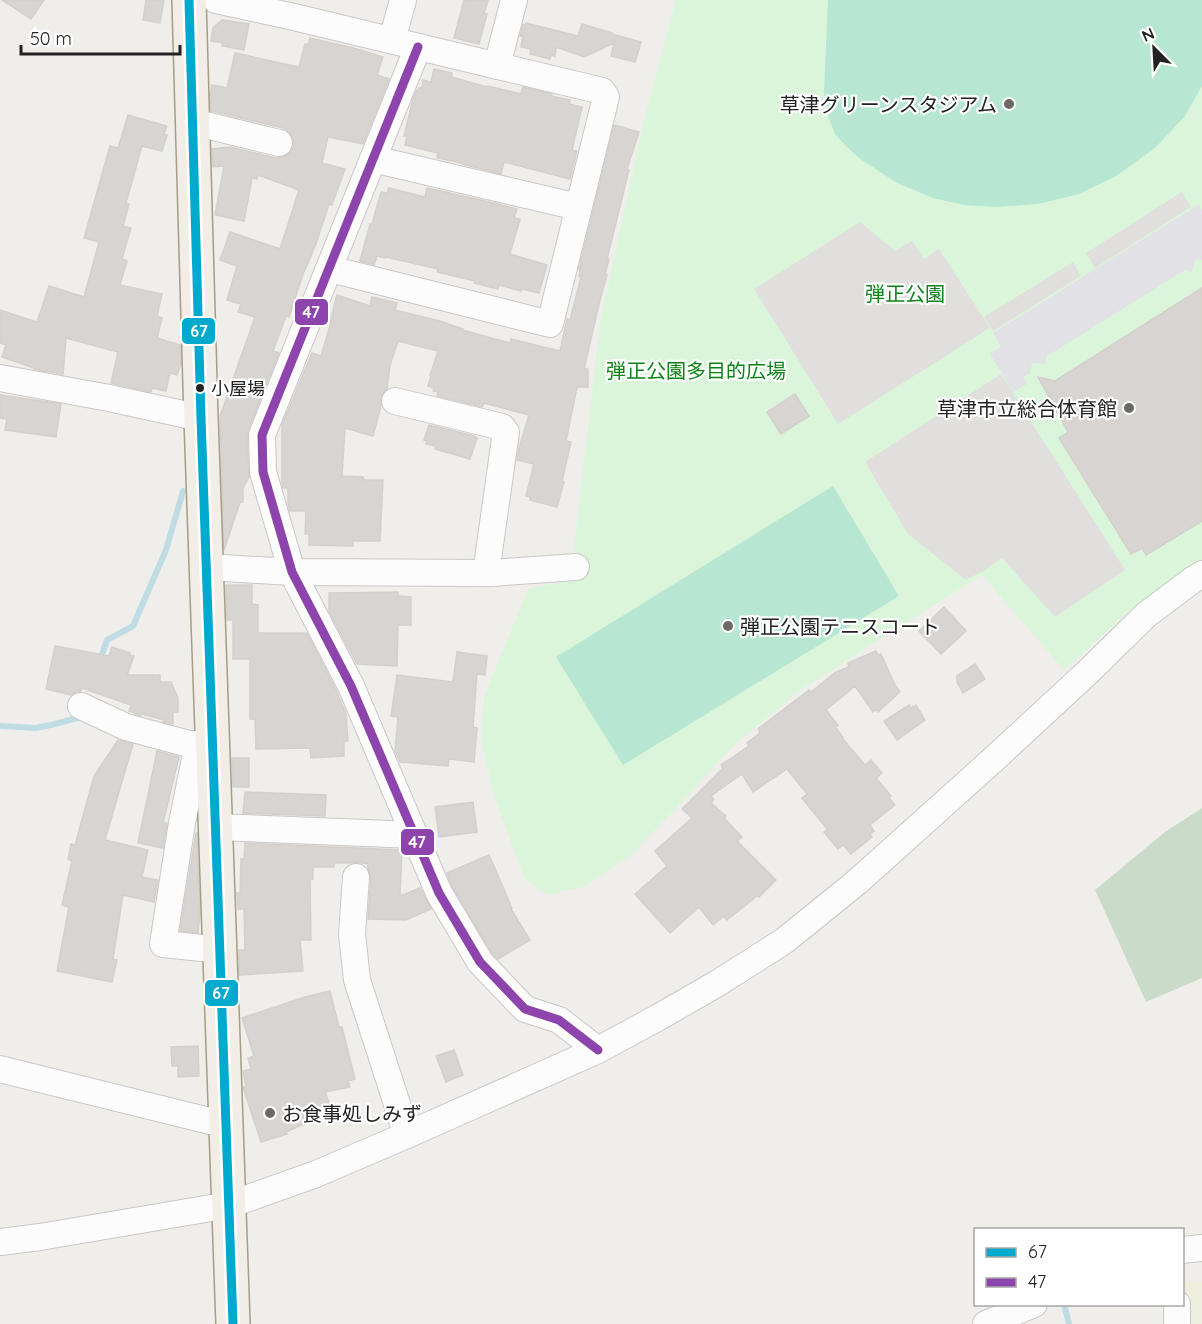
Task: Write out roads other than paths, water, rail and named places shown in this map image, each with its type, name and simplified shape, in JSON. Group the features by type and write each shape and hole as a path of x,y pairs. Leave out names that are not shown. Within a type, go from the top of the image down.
{"main road":[{"path":"189,0 207,567 206,744 216,827 233,1324"}],"street":[{"path":"216,0 295,8 392,40 602,92 606,97 550,324 330,269"},
{"path":"392,40 403,0"},
{"path":"497,66 514,0"},
{"path":"418,47 262,435 263,472 292,572 351,686 439,892 480,962 525,1009 559,1020 598,1050"},
{"path":"193,122 279,143"},
{"path":"373,159 578,207"},
{"path":"0,378 201,418"},
{"path":"395,401 502,427 506,432 486,573"},
{"path":"207,567 292,572 486,573 576,567"},
{"path":"0,1242 40,1238 229,1205 316,1174 407,1135 598,1050 659,1017 784,941 857,882 988,765 1146,615 1202,574"},
{"path":"81,706 126,727 189,744 206,744 182,823 163,944 220,950"},
{"path":"216,827 415,835"},
{"path":"356,877 352,934 357,980 407,1135"},
{"path":"0,1069 226,1125"},
{"path":"1184,1250 1202,1248"},
{"path":"986,1324 1031,1306"},
{"path":"1177,1306 1177,1324"}],"waterway":[{"path":"100,660 107,640 133,626 166,550 183,491"},
{"path":"0,726 36,728 81,717 81,715"},
{"path":"1064,1306 1069,1324"}],"place":[{"name":"草津グリーンスタジアム","path":"1009,104"},
{"name":"小屋場","path":"200,388"},
{"name":"草津市立総合体育館","path":"1129,408"},
{"name":"弾正公園テニスコート","path":"728,626"},
{"name":"お食事処しみず","path":"270,1113"}],"park label":[{"name":"弾正公園","path":"905,293"},
{"name":"弾正公園多目的広場","path":"696,370"}]}
